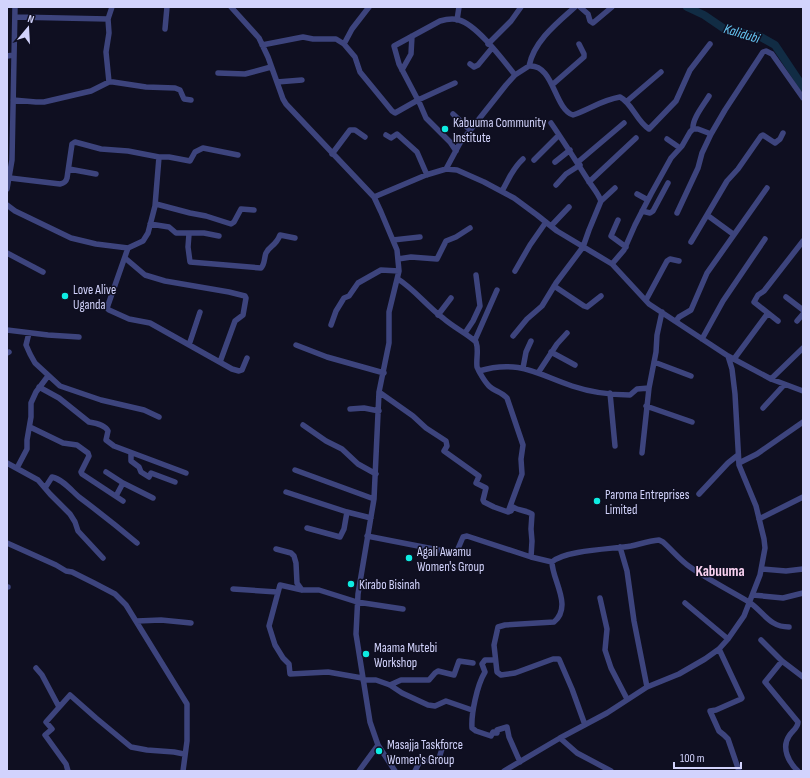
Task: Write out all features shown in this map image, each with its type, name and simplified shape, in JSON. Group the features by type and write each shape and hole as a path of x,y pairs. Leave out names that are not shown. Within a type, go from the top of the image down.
{"street":[{"path":"7,189 12,160 10,119 13,100 15,7"},
{"path":"109,82 106,52 108,19 112,7"},
{"path":"165,29 167,7"},
{"path":"231,7 250,27 262,45 286,104 374,197 393,240 398,259 398,278 389,312 389,344 384,374 379,392 374,499 357,602 356,634 370,722 378,745 395,771"},
{"path":"344,44 352,29 370,7"},
{"path":"457,20 459,7"},
{"path":"470,64 474,67 478,65 490,46 522,7"},
{"path":"529,66 533,53 549,31 575,7"},
{"path":"580,7 588,14 590,21 593,23 612,7"},
{"path":"15,18 108,19"},
{"path":"456,151 450,142 428,122 402,70 394,46 440,21 447,19 457,20 471,27 490,46 514,76"},
{"path":"7,32 15,31"},
{"path":"402,70 411,54 412,36"},
{"path":"262,45 303,37 313,39 334,39 344,44 355,57 360,72 394,113 397,113 418,100 455,83"},
{"path":"552,85 584,57 580,44"},
{"path":"446,169 470,130 514,76 529,66 540,68 543,71 568,113 573,115 604,100 620,98 626,102 637,118 648,129 651,128 676,101 690,70 710,44"},
{"path":"677,213 698,168 702,153 711,134 763,52 766,50 772,54 803,98"},
{"path":"7,56 14,55"},
{"path":"218,73 245,74 272,67"},
{"path":"626,102 661,72"},
{"path":"277,82 302,80"},
{"path":"13,100 44,102 91,91 109,82 146,87 176,88 180,90 184,99 191,100"},
{"path":"612,264 626,247 632,230 648,200 672,158 693,129 694,118 709,96"},
{"path":"453,114 470,130"},
{"path":"551,123 570,150 589,182 597,191 601,201"},
{"path":"556,185 566,174 624,123"},
{"path":"693,129 698,129 711,134"},
{"path":"332,154 350,130 354,130 365,137"},
{"path":"691,242 727,181 738,169 761,136 763,135 775,143 783,133"},
{"path":"386,135 391,138 397,134 415,149 427,175"},
{"path":"534,160 559,135"},
{"path":"589,182 636,138"},
{"path":"667,139 680,148"},
{"path":"10,178 60,184 66,181 72,144 75,142 101,149 128,151 190,161 195,152 203,148 238,155"},
{"path":"555,162 570,150"},
{"path":"7,205 15,211 71,238 96,244 128,248 145,238 150,224 156,204 159,157"},
{"path":"502,191 510,174 523,159"},
{"path":"69,169 96,174"},
{"path":"374,197 427,175 446,169 457,170 490,184 583,247 612,264 646,300 702,339 728,356 770,379 803,391"},
{"path":"642,211 650,213 653,211 668,183"},
{"path":"513,336 527,319 542,306 554,286 583,247 601,201 615,188"},
{"path":"676,321 691,310 707,273 767,188"},
{"path":"637,194 648,200"},
{"path":"156,204 190,213 202,214 231,224 234,222 241,209 254,210"},
{"path":"515,271 530,245 549,224 569,206"},
{"path":"707,215 734,234"},
{"path":"618,220 611,236 626,247"},
{"path":"150,224 169,227 176,234 204,233 219,236"},
{"path":"398,259 411,256 437,259 446,241 456,237 470,228"},
{"path":"189,234 189,259 192,262 262,268 264,266 266,252 277,243 280,235 295,238"},
{"path":"393,240 420,237"},
{"path":"702,339 723,301 765,239"},
{"path":"778,321 754,302 803,241"},
{"path":"128,248 107,308 108,310 129,319 150,323 216,361 239,371 243,368 247,358"},
{"path":"7,253 43,272"},
{"path":"125,258 145,275 165,281 245,296 246,298 243,315 235,321 220,362"},
{"path":"646,300 667,261 670,259 679,262"},
{"path":"331,325 336,311 344,298 349,296 358,283 381,270 399,271"},
{"path":"465,333 480,306 476,275"},
{"path":"398,278 411,288 438,314 475,340 478,346 477,365 479,372 488,385 507,398 523,444 521,459 522,474 508,512"},
{"path":"554,286 587,308 601,296"},
{"path":"475,340 498,290"},
{"path":"786,297 803,310"},
{"path":"438,314 451,298"},
{"path":"189,345 200,312"},
{"path":"642,453 646,406 662,312"},
{"path":"734,359 768,313"},
{"path":"797,321 803,314"},
{"path":"7,330 59,337 79,337"},
{"path":"29,333 27,348 35,363 60,386 130,408 144,410 159,417"},
{"path":"538,373 550,352 567,333"},
{"path":"523,368 526,352 531,341"},
{"path":"296,346 384,374"},
{"path":"770,379 803,348"},
{"path":"550,352 575,365"},
{"path":"504,771 560,738 607,713 646,687 689,669 719,649 736,629 750,603 762,569 765,548 756,506 743,478 739,463 735,394 732,369 728,356"},
{"path":"654,362 690,376"},
{"path":"479,372 493,367 502,366 523,368 573,386 610,394 630,395 637,389 649,388"},
{"path":"17,468 27,449 31,403 39,387 48,376"},
{"path":"763,408 784,385"},
{"path":"39,387 59,398 89,422 106,428 108,431 106,439 114,446 186,473"},
{"path":"379,392 413,416 426,428 446,441 447,446 444,451 479,476 476,483 486,488 483,500 484,502 508,512"},
{"path":"610,394 615,446"},
{"path":"646,406 692,422"},
{"path":"350,408 364,408 379,411"},
{"path":"739,463 757,454 803,422"},
{"path":"303,425 326,441 342,449 358,464 376,474"},
{"path":"30,427 63,443 77,445 88,453 89,456 81,472 82,474 123,501"},
{"path":"130,453 131,461 139,467 141,472 149,477 151,473 175,482"},
{"path":"699,494 728,463 738,455"},
{"path":"7,464 38,480 70,514 78,531 103,558"},
{"path":"295,470 317,477 354,493 374,499"},
{"path":"106,472 123,483 153,498"},
{"path":"44,488 52,477 59,479 74,493 108,518 137,543"},
{"path":"116,496 123,483"},
{"path":"286,492 347,512 371,518"},
{"path":"759,519 803,497"},
{"path":"508,512 511,511 513,507 517,510 527,511 532,514 530,526 532,541 531,557"},
{"path":"307,528 340,536 345,526 347,512"},
{"path":"367,536 454,553 457,551 463,537 467,536 531,557 552,562 560,557 576,553 656,540 661,541 688,566 750,603 772,623 783,627 789,627"},
{"path":"7,543 64,570 83,577 115,594 126,605 187,704 187,742 184,754 183,771"},
{"path":"620,547 627,571 646,687"},
{"path":"276,549 294,556 296,563 297,583 302,590"},
{"path":"552,562 562,605 558,618 554,622 505,625 498,627 494,645 497,672 501,675 515,673 554,659 558,659 572,689 585,725"},
{"path":"762,569 786,571 803,570"},
{"path":"403,609 357,602 319,590 302,590 281,585 277,592 270,622 270,630 275,645 283,658 289,664 290,674 328,672 362,679 376,680 390,684 402,694 428,705 435,706 446,701 472,710"},
{"path":"233,589 277,592"},
{"path":"753,594 783,598 803,593"},
{"path":"600,598 606,629 606,650 611,668 627,699"},
{"path":"685,603 728,639"},
{"path":"137,621 161,620 191,623"},
{"path":"761,640 782,661 803,677"},
{"path":"719,649 742,698 724,707 710,711 719,731 728,740 739,771"},
{"path":"495,660 485,660 482,664 485,672 480,681 472,710 472,727 474,730 491,736 493,732 497,733 496,730 499,728 507,727 509,737 520,762"},
{"path":"390,684 401,680 429,680 438,671 454,676 459,661 473,663"},
{"path":"782,661 765,682 798,722 798,726 788,738 786,749 787,756 798,771"},
{"path":"36,668 59,707"},
{"path":"68,771 66,764 45,735 52,729 46,722 68,696 71,695 131,747 184,754"},
{"path":"560,738 577,753 611,771"},
{"path":"415,771 420,761 435,760 440,758 444,743 458,746"},
{"path":"359,771 378,745"}],"waterway":[{"name":"Kalidubi","path":"687,7 704,15 726,30 759,36 775,45 803,87"}],"place":[{"name":"Kabuuma Community Institute","path":"445,129"},
{"name":"Love Alive Uganda","path":"65,296"},
{"name":"Paroma Entreprises Limited","path":"597,501"},
{"name":"Agali Awamu Women's Group","path":"409,558"},
{"name":"Kirabo Bisinah","path":"351,584"},
{"name":"Maama Mutebi Workshop","path":"366,654"},
{"name":"Masajja Taskforce Women's Group","path":"379,751"}],"district":[{"name":"Kabuuma","path":"720,571"}]}
